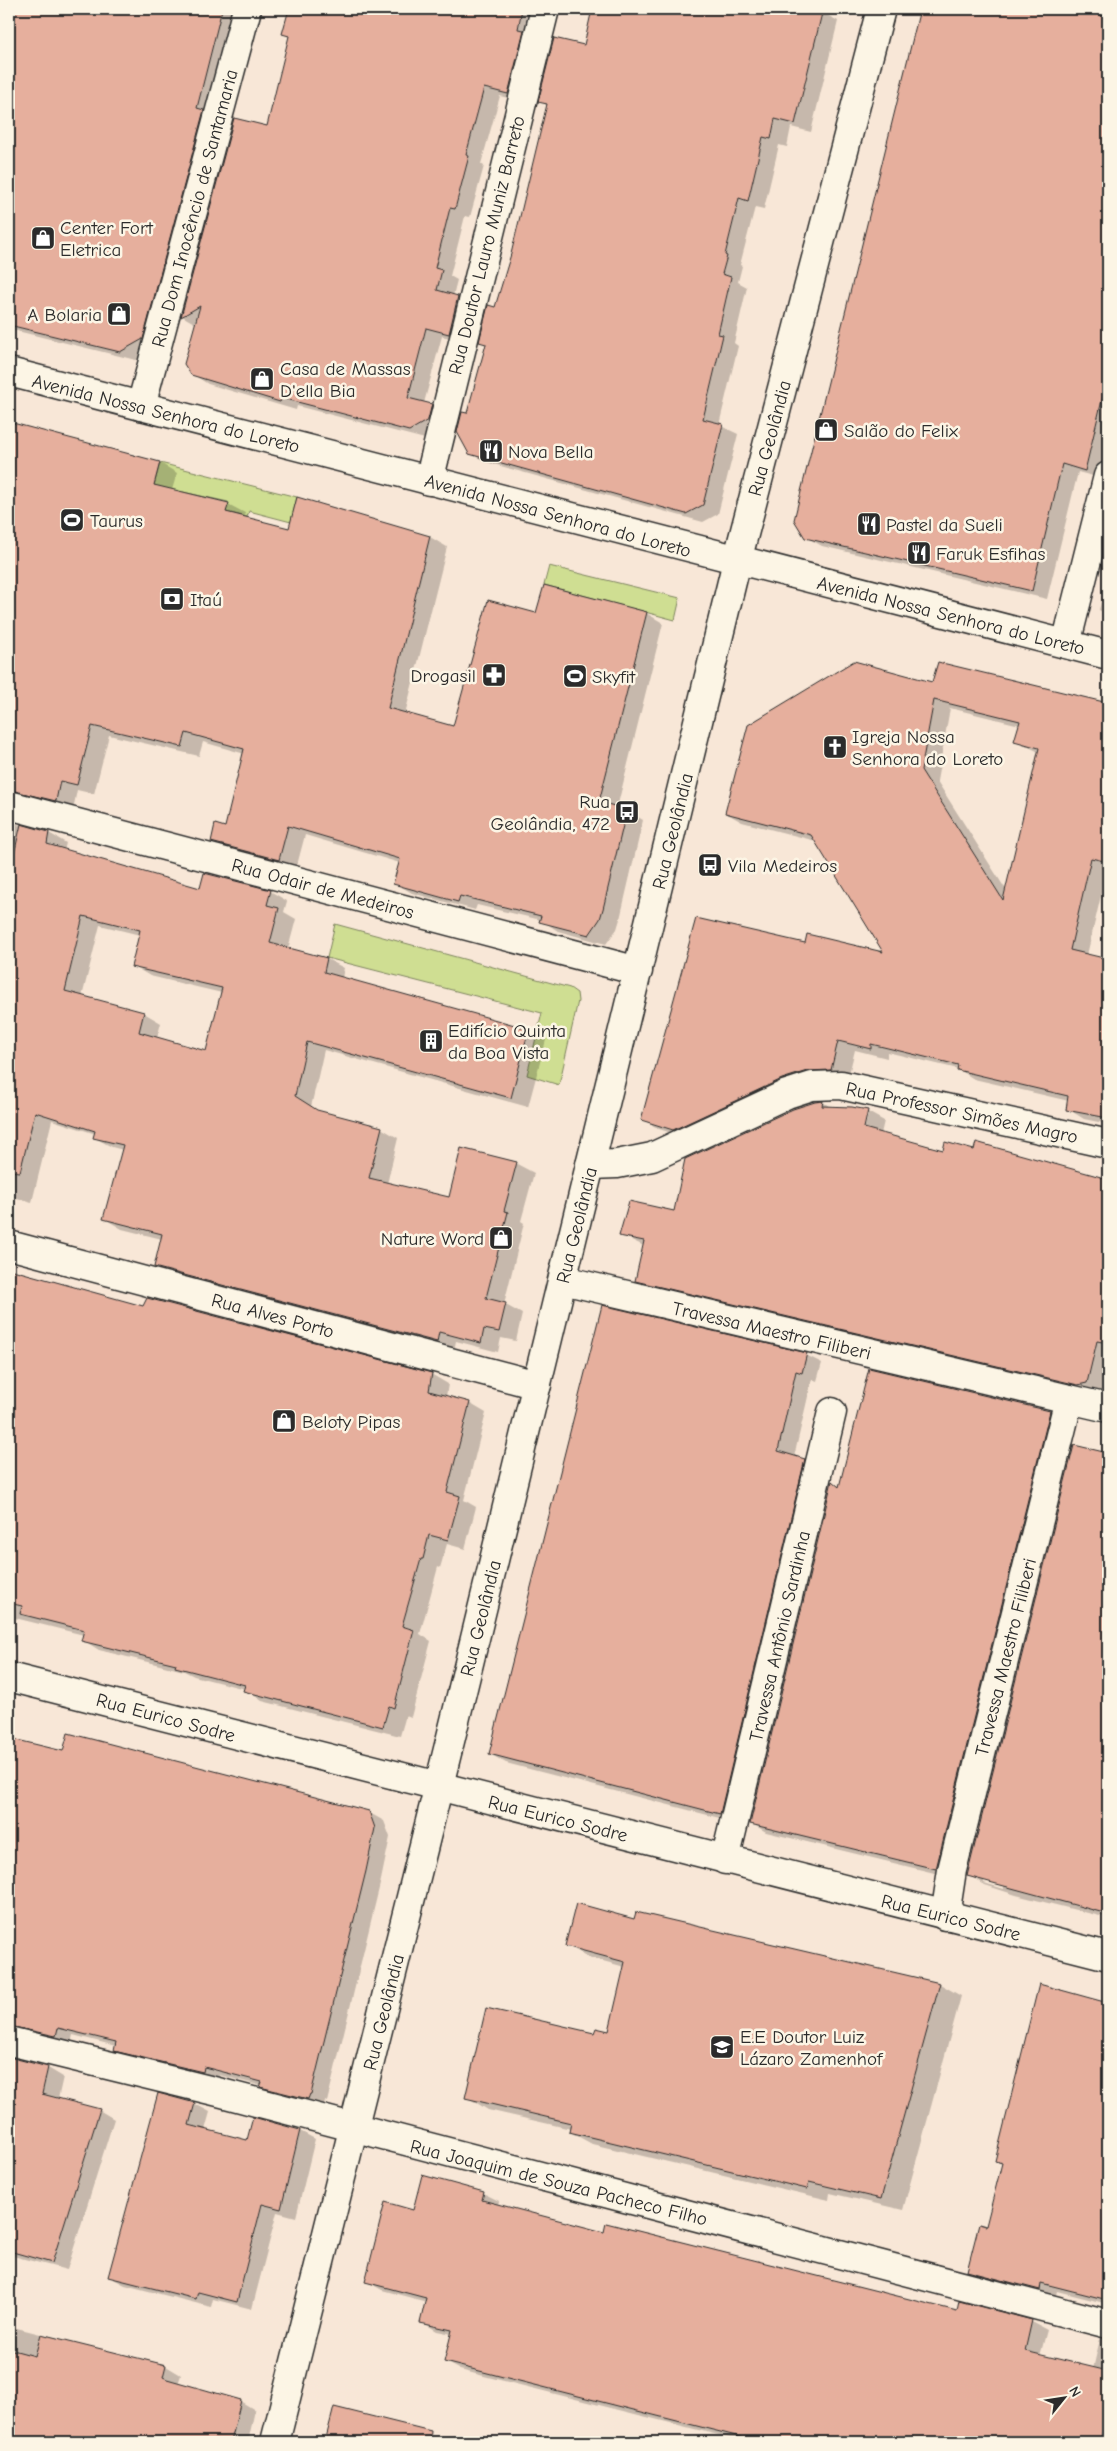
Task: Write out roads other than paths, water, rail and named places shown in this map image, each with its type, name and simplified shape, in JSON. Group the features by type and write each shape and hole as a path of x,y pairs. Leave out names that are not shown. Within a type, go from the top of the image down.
{"street":[{"name":"Rua Dom Inocêncio de Santamaria","path":"141,406 247,9"},
{"name":"Rua Doutor Lauro Muniz Barreto","path":"429,481 545,9"},
{"name":"Rua Geolândia","path":"275,2442 439,1787 737,561 881,9"},
{"name":"Avenida Nossa Senhora do Loreto","path":"9,372 1108,655"},
{"path":"1066,644 1108,476"},
{"name":"Rua Odair de Medeiros","path":"9,805 638,970"},
{"name":"Rua Professor Simões Magro","path":"590,1165 617,1164 652,1157 787,1094 812,1086 841,1085 1108,1144"},
{"name":"Rua Alves Porto","path":"9,1245 536,1385"},
{"name":"Travessa Maestro Filiberi","path":"563,1280 1108,1408"},
{"name":"Travessa Maestro Filiberi","path":"945,1916 952,1870 1069,1399"},
{"name":"Travessa Antônio Sardinha","path":"725,1860 832,1412"},
{"name":"Rua Eurico Sodre","path":"9,1677 1108,1956"},
{"name":"Rua Joaquim de Souza Pacheco Filho","path":"9,2041 1108,2324"}],"place":[{"name":"Center Fort Eletrica","path":"43,238"},
{"name":"A Bolaria","path":"119,314"},
{"name":"Casa de Massas D'ella Bia","path":"262,379"},
{"name":"Salão do Felix","path":"826,430"},
{"name":"Nova Bella","path":"491,451"},
{"name":"Taurus","path":"72,520"},
{"name":"Pastel da Sueli","path":"869,524"},
{"name":"Faruk Esfihas","path":"919,553"},
{"name":"Itaú","path":"172,599"},
{"name":"Drogasil","path":"494,675"},
{"name":"Skyfit","path":"575,676"},
{"name":"Igreja Nossa Senhora do Loreto","path":"835,747"},
{"name":"Rua Geolândia, 472","path":"627,812"},
{"name":"Vila Medeiros","path":"710,865"},
{"name":"Edifício Quinta da Boa Vista","path":"431,1041"},
{"name":"Nature Word","path":"501,1238"},
{"name":"Beloty Pipas","path":"284,1421"},
{"name":"E.E Doutor Luiz Lázaro Zamenhof","path":"722,2047"}]}
